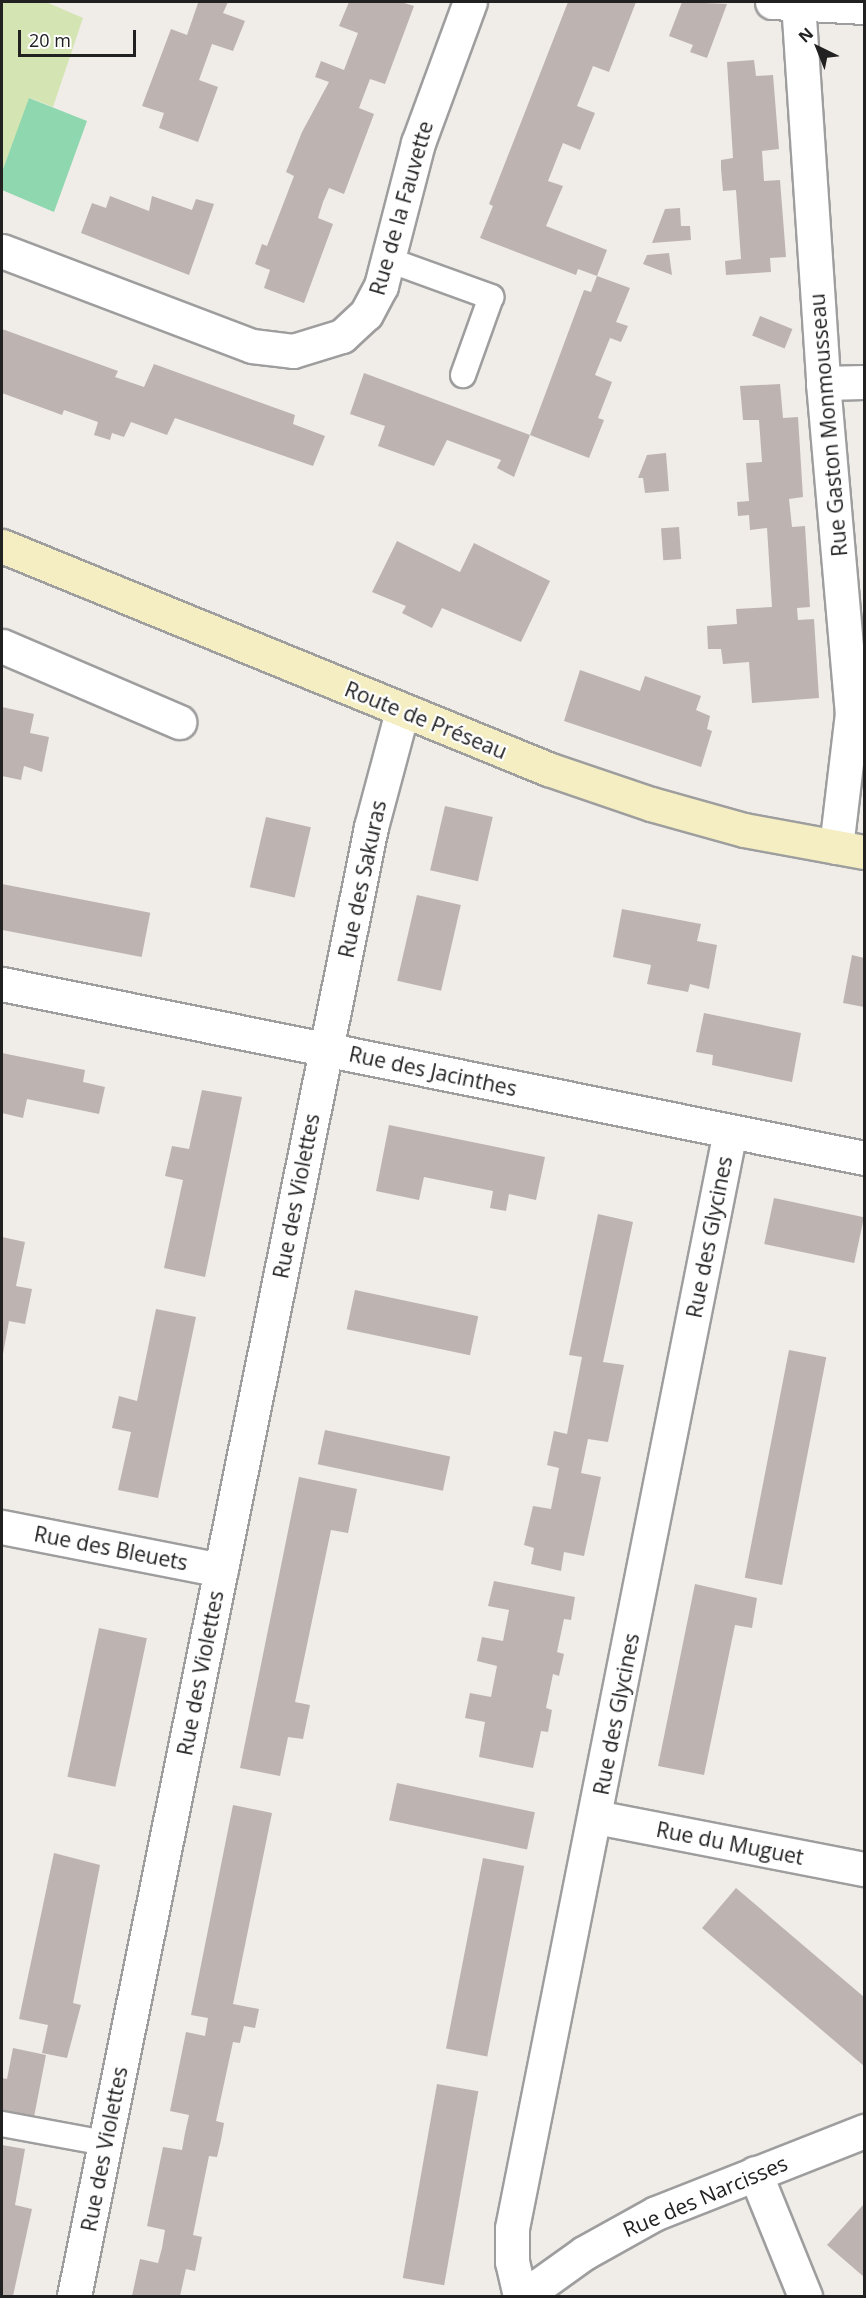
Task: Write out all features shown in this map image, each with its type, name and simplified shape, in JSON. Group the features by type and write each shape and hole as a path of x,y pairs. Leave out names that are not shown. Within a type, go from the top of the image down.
{"main road":[{"name":"Route de Préseau","path":"2,546 519,758 651,804 744,830 850,849"}],"street":[{"name":"Rue de la Fauvette","path":"2,251 228,339 273,350 293,351 325,344 356,325 375,300 389,260 418,143 470,2"},
{"path":"789,3 864,7"},
{"name":"Rue Gaston Monmousseau","path":"789,3 852,713 850,849"},
{"path":"823,383 864,382"},
{"path":"2,646 179,722"},
{"name":"Rue des Sakuras","path":"326,1049 372,827 402,711"},
{"name":"Rue des Jacinthes","path":"2,984 864,1158"},
{"name":"Rue des Violettes","path":"74,2296 326,1049"},
{"name":"Rue des Glycines","path":"520,2296 512,2262 512,2228 596,1817 730,1131"},
{"name":"Rue des Bleuets","path":"2,1527 221,1570"},
{"name":"Rue du Muguet","path":"596,1817 864,1869"},
{"name":"Rue des Narcisses","path":"524,2296 632,2225 864,2131"},
{"path":"755,2174 804,2296"}],"lane":[{"path":"389,260 492,297 463,375"},
{"path":"2,2124 105,2143"}],"green space":[{"path":"2,2 46,2 83,18 53,107 30,98 2,172"},
{"path":"29,98 87,121 54,212 2,190 2,172"}],"building":[{"path":"194,2 228,2 223,13 245,21 233,51 212,44 199,80 218,87 198,142 159,128 164,113 142,106 171,29 187,35 198,3"},
{"path":"349,2 401,2 414,6 385,84 370,79 359,108 374,114 344,194 329,188 323,202 318,218 333,224 304,303 264,288 270,270 255,264 262,244 267,246 294,176 286,172 302,132 329,82 315,77 321,61 344,70 358,33 339,26"},
{"path":"568,2 636,2 609,72 593,66 577,106 595,113 580,150 563,143 548,181 563,186 546,226 607,250 597,276 578,269 576,275 480,238 493,206 489,204"},
{"path":"682,2 727,4 707,58 690,52 693,45 669,36"},
{"path":"754,60 756,76 773,75 779,149 762,151 764,181 780,180 786,257 770,258 771,272 726,275 725,261 741,259 736,190 723,191 721,169 721,160 733,158 727,62"},
{"path":"110,196 149,211 152,196 192,210 196,199 214,204 189,275 81,233 92,203 106,208"},
{"path":"680,208 681,226 690,226 691,240 652,243 665,209"},
{"path":"669,253 672,275 643,264 647,255"},
{"path":"597,276 630,288 616,322 628,326 621,342 610,338 595,375 612,382 598,418 604,420 589,458 530,435 584,290 591,292"},
{"path":"760,316 792,329 785,349 752,335"},
{"path":"2,329 118,371 115,377 144,387 154,364 295,415 293,424 325,436 313,466 175,418 167,435 131,422 124,437 112,433 110,440 94,435 98,422 64,410 62,415 2,393"},
{"path":"364,373 530,435 514,477 497,468 501,460 447,440 434,466 378,446 385,426 350,414"},
{"path":"780,384 783,418 798,417 803,497 789,499 792,527 805,526 810,607 797,608 798,620 814,619 819,698 752,703 749,662 723,664 721,649 708,649 707,626 737,624 736,609 772,607 767,528 750,530 749,515 738,516 737,502 749,501 746,463 762,462 759,420 743,420 740,386"},
{"path":"666,453 669,491 645,493 643,478 638,478 647,455"},
{"path":"679,527 681,559 663,560 661,528"},
{"path":"397,541 460,572 474,543 550,581 521,642 442,608 432,628 402,613 406,606 372,592"},
{"path":"580,670 640,691 645,676 701,696 696,710 710,716 707,729 712,731 701,767 564,721"},
{"path":"2,707 34,714 30,733 49,737 42,772 24,766 21,780 2,776"},
{"path":"445,806 493,817 478,881 430,870"},
{"path":"266,817 311,827 295,898 250,887"},
{"path":"2,884 150,913 142,957 2,930"},
{"path":"417,895 461,905 441,991 397,981"},
{"path":"622,909 701,924 697,941 717,945 709,989 690,984 688,992 647,984 651,965 613,957"},
{"path":"852,955 864,958 864,1007 843,1003"},
{"path":"704,1013 801,1033 792,1082 712,1065 713,1055 696,1052"},
{"path":"2,1053 85,1070 83,1082 105,1087 99,1114 27,1099 23,1118 2,1113"},
{"path":"202,1090 242,1097 205,1277 164,1268 183,1180 165,1176 172,1146 189,1149"},
{"path":"389,1125 545,1157 536,1200 509,1194 506,1211 490,1208 493,1191 424,1177 419,1200 376,1191"},
{"path":"774,1198 864,1217 854,1263 764,1244"},
{"path":"598,1214 633,1222 603,1362 624,1365 608,1442 588,1439 581,1473 601,1477 584,1556 564,1552 561,1571 531,1564 534,1548 524,1545 533,1506 551,1509 559,1468 547,1465 554,1431 567,1434 582,1357 569,1355"},
{"path":"2,1237 25,1242 16,1286 32,1289 25,1324 9,1321 3,1354"},
{"path":"355,1290 478,1316 470,1355 347,1329"},
{"path":"156,1309 196,1317 158,1498 118,1490 131,1432 112,1428 119,1396 137,1401"},
{"path":"789,1350 826,1357 782,1585 745,1578"},
{"path":"325,1430 450,1457 443,1491 318,1464"},
{"path":"299,1477 357,1489 348,1533 331,1530 295,1702 310,1705 303,1739 288,1737 280,1776 240,1768"},
{"path":"494,1581 575,1597 571,1620 564,1619 557,1652 564,1654 559,1676 553,1674 546,1708 552,1710 548,1732 541,1731 533,1768 479,1757 485,1722 465,1718 470,1693 491,1697 497,1666 477,1661 482,1637 503,1641 509,1610 488,1606"},
{"path":"695,1584 757,1598 752,1628 735,1625 704,1775 658,1766"},
{"path":"99,1628 147,1638 115,1787 67,1777"},
{"path":"397,1783 535,1812 527,1849 389,1820"},
{"path":"233,1805 272,1813 233,2004 259,2009 255,2028 244,2026 240,2043 233,2042 216,2121 224,2123 221,2140 217,2157 209,2156 193,2235 202,2237 195,2271 186,2269 180,2296 132,2296 140,2259 158,2263 162,2248 165,2230 147,2226 163,2147 182,2150 189,2115 170,2111 186,2032 205,2036 208,2018 191,2015"},
{"path":"54,1853 100,1865 73,2003 81,2005 67,2058 42,2053 48,2025 19,2019"},
{"path":"483,1858 524,1866 487,2056 446,2048"},
{"path":"736,1888 864,1997 864,2066 702,1928"},
{"path":"13,2048 46,2055 34,2117 2,2110 2,2078 7,2079"},
{"path":"437,2084 478,2091 444,2285 403,2278"},
{"path":"2,2145 25,2149 15,2205 32,2209 13,2296 2,2296"},
{"path":"864,2206 864,2277 827,2245"}]}
